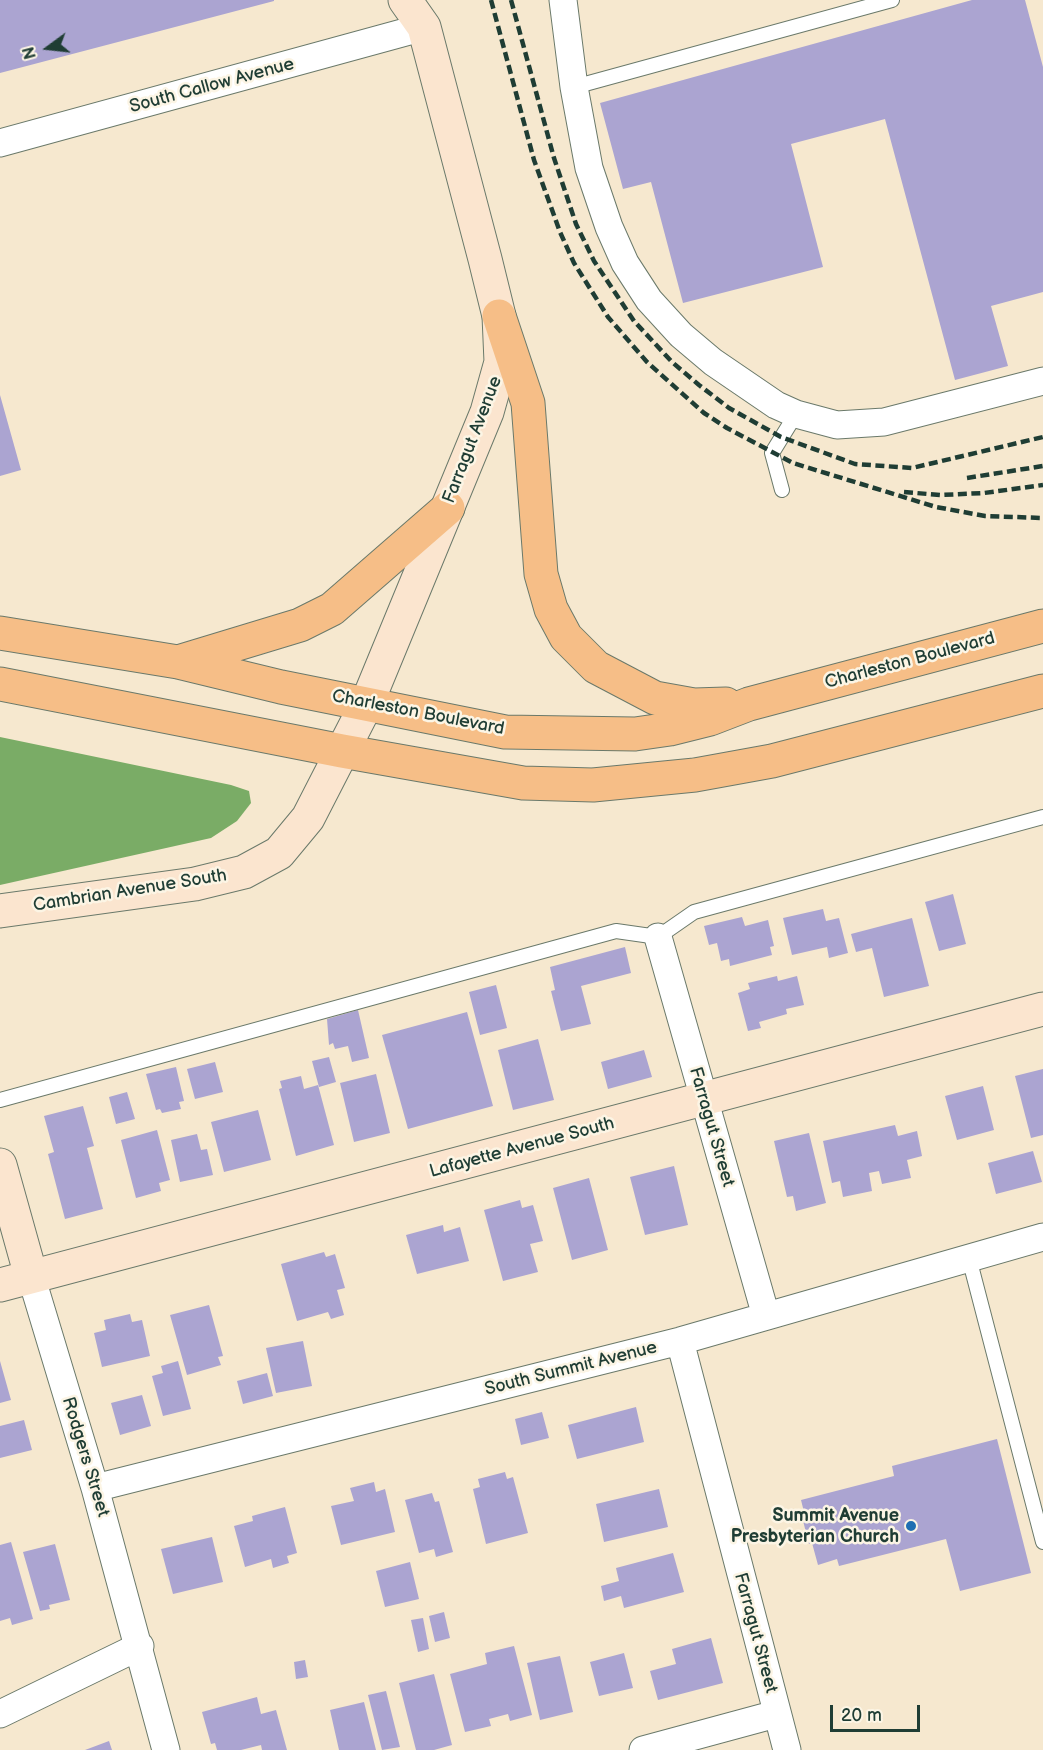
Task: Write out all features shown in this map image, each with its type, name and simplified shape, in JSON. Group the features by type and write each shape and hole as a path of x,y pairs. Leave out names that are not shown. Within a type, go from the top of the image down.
{"highway":[{"path":"499,316 528,403 541,574 551,609 566,637 596,667 655,698 694,705 749,704"},
{"path":"178,662 300,625 332,609 448,508"},
{"name":"Charleston Boulevard","path":"0,633 178,662 281,687 505,732 635,734 700,722 749,704 1043,626"},
{"path":"0,684 523,783 593,785 695,775 772,761 1043,691"}],"street":[{"name":"Farragut Avenue","path":"367,703 487,412 501,362 499,316 425,14 405,0"},
{"path":"563,0 574,87 589,168 609,226 625,263 649,300 681,335 713,362 747,387 796,414 837,425 884,422 1043,381"},
{"name":"South Callow Avenue","path":"0,144 425,14"},
{"path":"342,750 367,703"},
{"name":"Cambrian Avenue South","path":"0,911 195,884 244,872 279,853 308,818 342,750"},
{"name":"Farragut Street","path":"658,937 766,1316"},
{"name":"Lafayette Avenue South","path":"0,1285 703,1101 1043,1009"},
{"name":"Rodgers Street","path":"0,1165 140,1646 166,1750"},
{"name":"South Summit Avenue","path":"95,1488 680,1341 1043,1238"},
{"name":"Farragut Street","path":"680,1341 787,1750"},
{"path":"0,1714 140,1646"},
{"path":"643,1750 776,1714"}],"lane":[{"path":"574,87 892,0"},
{"path":"782,490 772,453 796,414"},
{"path":"0,1100 616,931 658,937 694,912 1043,817"},
{"path":"969,1258 1043,1542"}],"green space":[{"path":"0,737 231,785 249,791 251,803 237,821 211,838 0,885"}],"building":[{"path":"0,0 274,0 274,1 0,73"},
{"path":"972,0 1025,0 1043,67 1043,292 991,306 1008,366 955,380 885,119 791,144 823,267 683,303 651,182 623,189 600,103"},
{"path":"0,395 21,470 0,476"},
{"path":"953,894 966,944 939,951 925,902"},
{"path":"823,909 826,921 839,918 848,953 829,958 827,947 792,955 783,918"},
{"path":"742,917 745,926 768,920 774,946 770,947 772,955 730,966 729,959 721,961 717,943 709,945 704,926"},
{"path":"912,918 929,986 884,997 872,948 856,952 851,934"},
{"path":"625,947 631,973 581,986 591,1024 561,1031 551,991 555,990 550,967"},
{"path":"777,976 778,981 797,976 804,1005 786,1009 787,1014 759,1022 761,1028 748,1031 738,993 750,989 748,983"},
{"path":"496,985 507,1028 480,1035 469,992"},
{"path":"358,1010 369,1058 352,1062 348,1046 335,1049 333,1043 329,1045 327,1019"},
{"path":"467,1012 493,1106 408,1129 382,1035"},
{"path":"538,1039 554,1100 513,1110 498,1050"},
{"path":"644,1050 652,1077 608,1089 601,1062"},
{"path":"329,1057 336,1082 319,1087 312,1061"},
{"path":"215,1062 223,1092 195,1099 187,1069"},
{"path":"176,1067 184,1101 179,1102 181,1109 162,1113 160,1109 156,1110 146,1074"},
{"path":"1043,1069 1043,1135 1031,1138 1015,1076"},
{"path":"376,1074 390,1133 354,1142 340,1083"},
{"path":"301,1076 304,1089 318,1085 334,1145 296,1156 279,1089 282,1088 280,1081"},
{"path":"983,1086 994,1130 957,1140 945,1096"},
{"path":"127,1092 135,1119 116,1124 109,1097"},
{"path":"83,1106 94,1146 87,1148 103,1209 65,1219 48,1154 54,1152 44,1116"},
{"path":"258,1110 271,1160 224,1172 211,1122"},
{"path":"895,1125 898,1136 917,1131 922,1156 907,1160 911,1178 882,1184 879,1171 869,1173 872,1191 843,1197 840,1181 832,1183 823,1141"},
{"path":"157,1130 170,1180 159,1183 161,1191 136,1198 121,1140"},
{"path":"809,1133 826,1203 796,1211 793,1196 787,1197 774,1141"},
{"path":"197,1134 201,1150 207,1149 213,1175 180,1182 171,1140"},
{"path":"1033,1151 1042,1182 996,1194 988,1163"},
{"path":"674,1166 688,1225 645,1235 630,1177"},
{"path":"589,1178 608,1250 572,1260 553,1188"},
{"path":"520,1200 522,1208 533,1205 543,1241 530,1244 538,1272 503,1281 484,1210"},
{"path":"443,1225 444,1232 460,1227 469,1261 417,1274 406,1235"},
{"path":"324,1252 326,1257 335,1254 345,1288 337,1290 344,1315 331,1319 328,1312 297,1321 281,1264"},
{"path":"209,1305 223,1356 218,1357 221,1365 187,1375 170,1315"},
{"path":"130,1314 132,1322 142,1320 150,1356 102,1367 94,1333 106,1330 104,1320"},
{"path":"303,1341 312,1386 276,1393 266,1348"},
{"path":"0,1361 11,1400 0,1403"},
{"path":"178,1361 191,1409 163,1416 152,1376 163,1373 161,1366"},
{"path":"267,1373 273,1396 243,1404 237,1381"},
{"path":"142,1395 151,1426 120,1435 111,1403"},
{"path":"636,1407 644,1442 577,1459 568,1425"},
{"path":"542,1412 549,1438 521,1445 515,1419"},
{"path":"24,1420 32,1450 0,1458 0,1426"},
{"name":"Summit Avenue Presbyterian Church","path":"997,1439 1031,1573 960,1591 946,1539 839,1566 837,1559 818,1565 812,1543 809,1544 801,1513 804,1512 801,1500 894,1476 892,1466"},
{"path":"505,1472 507,1479 513,1477 528,1533 486,1544 473,1489 480,1487 478,1479"},
{"path":"374,1482 376,1492 385,1489 395,1532 341,1545 331,1506 354,1501 350,1488"},
{"path":"659,1489 668,1527 604,1542 596,1504"},
{"path":"432,1493 435,1502 439,1501 453,1552 436,1557 434,1549 419,1553 405,1500"},
{"path":"285,1507 297,1553 287,1556 289,1563 273,1568 271,1559 245,1567 234,1526 253,1521 252,1516"},
{"path":"212,1537 223,1582 173,1594 161,1549"},
{"path":"11,1542 33,1619 12,1625 10,1618 0,1621 0,1545"},
{"path":"55,1544 70,1600 49,1605 50,1609 40,1611 23,1552"},
{"path":"673,1553 684,1592 624,1608 621,1596 604,1601 601,1586 619,1581 616,1568"},
{"path":"410,1562 419,1599 385,1607 376,1571"},
{"path":"444,1612 450,1638 435,1642 429,1616"},
{"path":"423,1618 429,1649 418,1652 411,1620"},
{"path":"711,1638 723,1683 658,1700 650,1671 676,1664 672,1649"},
{"path":"514,1646 532,1715 510,1721 508,1714 489,1719 491,1726 465,1732 450,1674 487,1664 485,1653"},
{"path":"624,1653 633,1688 599,1696 590,1662"},
{"path":"560,1656 573,1712 540,1720 527,1663"},
{"path":"305,1660 308,1677 296,1679 294,1662"},
{"path":"434,1674 452,1745 434,1750 416,1750 399,1683"},
{"path":"386,1691 400,1747 382,1750 368,1695"},
{"path":"257,1697 261,1714 276,1710 287,1750 262,1750 261,1745 241,1750 217,1750 215,1743 211,1744 202,1712"},
{"path":"364,1702 376,1750 339,1750 330,1710"},
{"path":"109,1741 112,1750 85,1750"}],"railway":[{"path":"491,0 534,160 560,232 574,263 608,317 647,362 704,413 727,428 793,463 936,507 985,516 1043,518"},
{"path":"511,0 554,158 576,224 594,261 634,321 672,362 699,385 729,408 781,437 855,464 912,468 1043,437"},
{"path":"967,478 1043,466"},
{"path":"904,492 940,495 984,493 1043,485"}],"place":[{"name":"Summit Avenue Presbyterian Church","path":"911,1526"}]}
